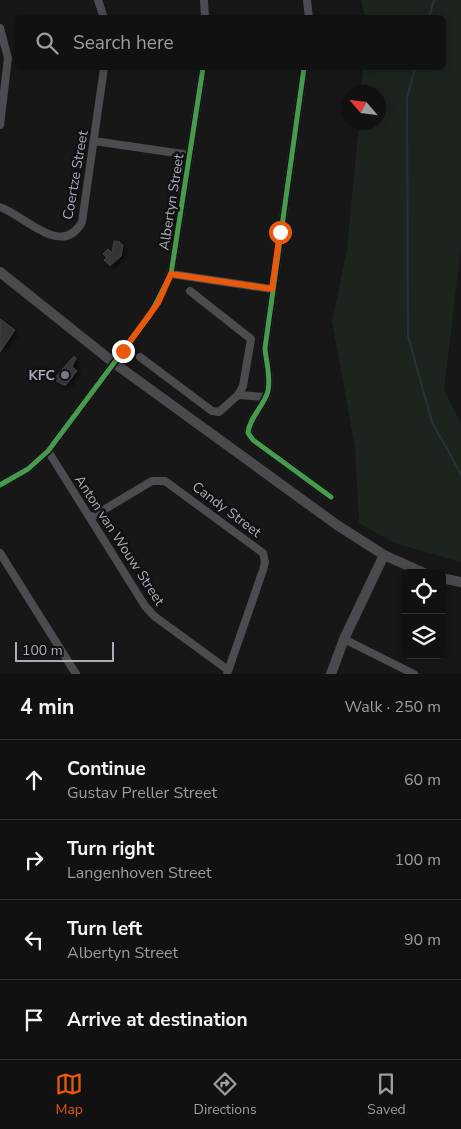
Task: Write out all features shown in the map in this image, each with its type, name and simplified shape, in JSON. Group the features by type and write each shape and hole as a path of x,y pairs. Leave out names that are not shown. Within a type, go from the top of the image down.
{"main road":[{"path":"0,272 114,363 337,525 384,555 415,569"},
{"path":"331,674 344,639 384,555"},
{"path":"446,579 461,582"}],"street":[{"path":"98,0 103,15"},
{"path":"204,0 205,15"},
{"path":"307,0 310,15"},
{"path":"0,28 8,58 0,125"},
{"name":"Coertze Street","path":"0,207 24,219 50,236 63,237 76,231 82,222 104,70"},
{"name":"Albertyn Street","path":"0,485 28,468 48,451 158,303 171,274 203,70"},
{"path":"304,70 265,348 269,379 266,397 250,426 250,437 331,496"},
{"path":"94,141 190,155"},
{"path":"171,274 272,289"},
{"path":"140,357 212,411 219,412 238,395 245,381 251,339 190,291"},
{"path":"238,395 266,397"},
{"name":"Anton van Wouw Street","path":"48,451 138,596 154,616 228,672"},
{"name":"Candy Street","path":"90,518 152,481 165,481 263,553 265,562 263,570 228,672"},
{"path":"0,552 76,674"},
{"path":"344,639 414,674"}],"shaded area":[{"path":"361,0 461,0 461,247 444,390 461,423 461,562 394,543 359,523 355,447 332,321 347,250 358,130 386,130 386,85 362,85 363,70 446,70 446,15 365,15"}],"building":[{"path":"114,241 120,242 123,245 121,256 110,266 104,260 107,257 103,254 108,249 112,253"},
{"path":"0,319 15,330 0,352"},
{"name":"KFC","path":"74,356 76,358 72,367 77,371 66,385 63,385 54,379"}],"waterway":[{"path":"430,15 434,0"},
{"path":"414,70 407,98 408,336 432,422 461,474"}],"cycle path":[{"path":"0,485 28,469 48,451 150,315 171,274 203,70"},
{"path":"304,70 265,348 269,385 266,396 251,422 248,433 253,440 331,497"}],"place":[{"name":"KFC","path":"65,375"}],"route":[{"path":"123,351 158,303 171,274 272,289 280,232"}]}
